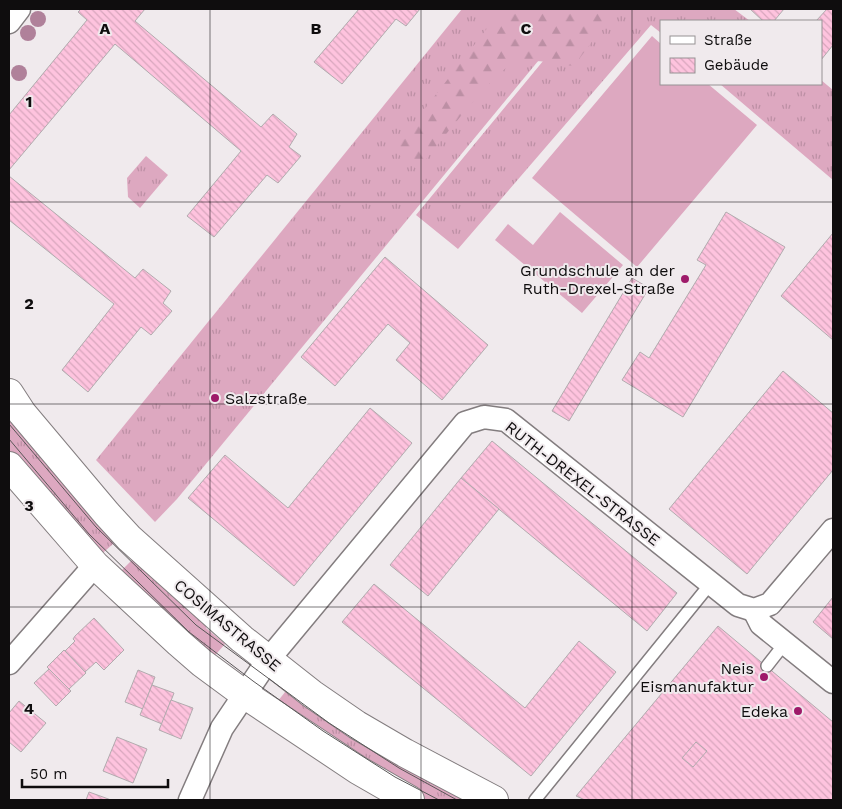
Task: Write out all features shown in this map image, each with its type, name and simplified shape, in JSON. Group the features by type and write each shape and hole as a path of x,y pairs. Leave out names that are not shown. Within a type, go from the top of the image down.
{"main road":[{"name":"COSIMASTRASSE","path":"9,393 40,434 129,538 208,610 312,694 357,725 405,753 494,800"},
{"path":"9,466 95,565 212,672 358,770 410,800"}],"street":[{"path":"9,22 20,9"},
{"name":"RUTH-DREXEL-STRASSE","path":"190,800 216,738 268,660 465,423 484,417 506,420 738,605 754,610"},
{"path":"833,530 770,604 754,610 761,624 833,682"},
{"path":"9,663 95,565"}],"lane":[{"path":"535,800 711,583"},
{"path":"767,666 785,643"}],"green space":[{"path":"462,9 581,9 177,499 155,522 96,460"},
{"path":"502,9 616,9 574,66 522,61 516,62 507,68 495,78 466,110 418,170 393,150"},
{"path":"586,9 734,9 749,20 660,20 660,32 651,25 458,249 416,215"},
{"path":"652,36 660,43 660,85 709,85 757,125 637,267 532,178"},
{"path":"822,81 833,90 833,180 721,85 822,85"},
{"path":"146,156 168,175 140,208 128,197 127,178"},
{"path":"560,212 623,265 582,313 495,240 508,224 533,245"},
{"path":"9,405 121,537 97,558 9,453"},
{"path":"137,555 208,621 206,628 225,644 210,661 115,577"},
{"path":"289,687 477,800 424,800 274,706"}],"building":[{"path":"81,9 145,9 135,21 261,127 273,114 297,134 289,147 301,156 278,183 267,175 214,237 187,216 241,151 115,44 9,170 9,115 87,20 78,12"},
{"path":"359,9 420,9 406,26 396,19 342,84 314,62"},
{"path":"750,9 784,9 775,20 762,20"},
{"path":"827,9 833,9 833,45 822,59 822,20 817,20"},
{"path":"9,176 135,278 143,269 171,291 163,303 172,311 151,335 141,327 88,392 62,370 114,304 9,220"},
{"path":"726,212 785,247 683,417 622,380 640,352 649,358 706,265 697,260"},
{"path":"833,233 833,340 781,296"},
{"path":"385,257 488,345 442,400 396,360 410,343 388,324 335,386 301,357"},
{"path":"632,278 649,288 569,421 552,411"},
{"path":"783,371 833,413 833,470 747,574 669,509"},
{"path":"370,408 412,443 294,586 188,498 225,455 288,508"},
{"path":"492,441 677,593 647,631 461,478"},
{"path":"461,478 499,509 428,596 390,565"},
{"path":"374,584 525,708 579,641 616,672 531,776 342,622"},
{"path":"833,597 833,639 813,622"},
{"path":"94,618 124,650 104,670 96,662 85,672 65,651 75,641 73,639 75,636"},
{"path":"718,626 833,722 833,800 585,800 576,796"},
{"path":"64,650 86,673 69,689 47,667"},
{"path":"49,669 71,691 56,706 34,683"},
{"path":"138,670 155,677 143,709 125,702"},
{"path":"152,685 174,693 162,724 140,715"},
{"path":"171,700 193,708 181,739 159,730"},
{"path":"19,701 46,723 21,752 9,742 9,713"},
{"path":"117,737 147,749 133,783 103,771"},
{"path":"696,742 707,751 693,767 682,758"},
{"path":"89,792 103,797 111,800 86,800"}],"tram line":[{"path":"9,424 96,527 196,625 329,723 399,768 457,800"},
{"path":"9,439 89,534 189,632 323,731 395,777 439,800"}],"place":[{"name":"Grundschule an der Ruth-Drexel-Straße","path":"685,279"},
{"name":"Salzstraße","path":"215,398"},
{"name":"Neis Eismanufaktur","path":"764,677"},
{"name":"Edeka","path":"798,711"}]}
